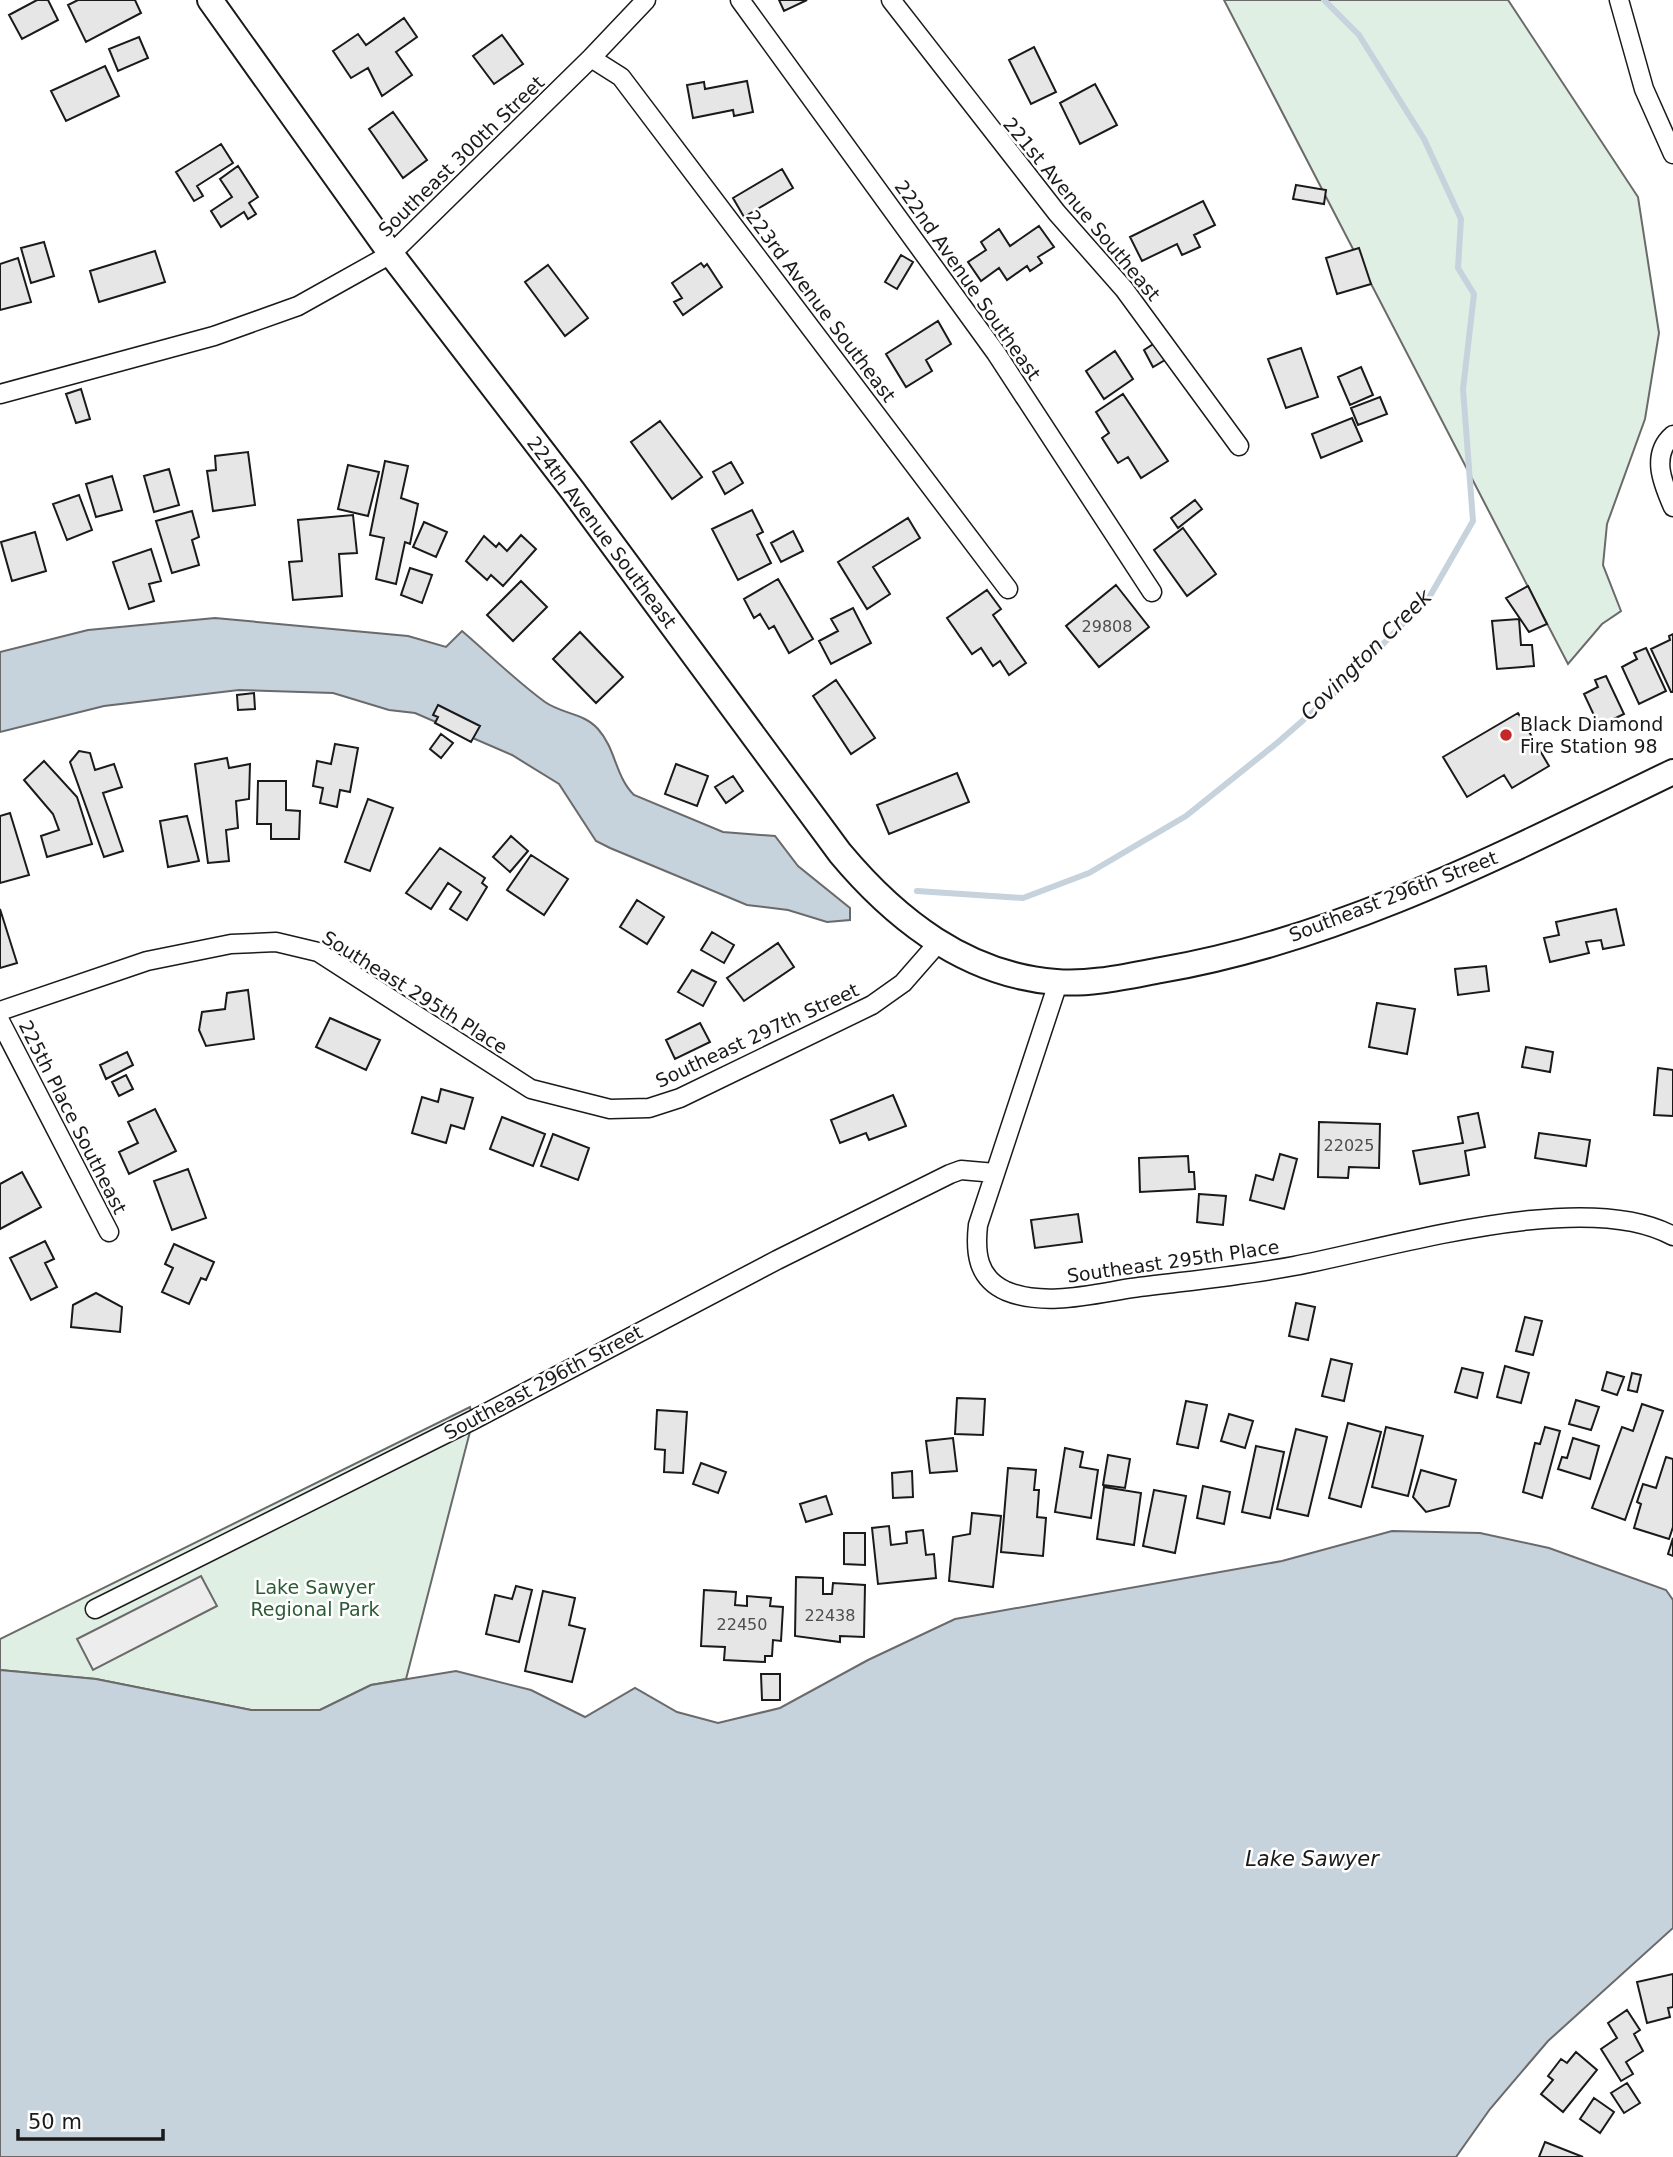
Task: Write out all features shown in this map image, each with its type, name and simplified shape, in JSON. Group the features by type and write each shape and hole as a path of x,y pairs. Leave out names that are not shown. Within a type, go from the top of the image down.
{"street":[{"name":"224th Avenue Southeast","path":"210,0 391,254 573,491 840,853 884,900 937,943 964,958 992,968 1058,983"},
{"name":"Southeast 300th Street","path":"0,394 214,336 298,306 391,254 591,58 646,0"},
{"name":"222nd Avenue Southeast","path":"740,0 996,353 1152,592"},
{"name":"221st Avenue Southeast","path":"891,0 1056,214 1125,289 1239,446"},
{"path":"1619,0 1643,89 1673,154"},
{"name":"223rd Avenue Southeast","path":"591,58 621,78 1008,589"},
{"path":"1673,435 1661,452 1660,472 1673,507"},
{"name":"Southeast 296th Street","path":"1058,983 1116,978 1200,964 1317,930 1433,884 1673,772"},
{"name":"Southeast 295th Place","path":"0,1011 147,961 232,944 276,942 318,952 531,1089"},
{"name":"Southeast 297th Street","path":"531,1089 610,1109 649,1108 680,1098 872,1005 903,983 937,943"},
{"name":"Southeast 295th Place","path":"1058,983 978,1225 977,1259 981,1270 1006,1291 1031,1297 1070,1297 1290,1267 1506,1222 1591,1218 1648,1226 1673,1236"},
{"name":"225th Place Southeast","path":"0,1021 109,1232"},
{"name":"Southeast 296th Street","path":"95,1609 473,1420 752,1272 950,1174 961,1170 995,1173"}],"green space":[{"path":"1224,0 1508,0 1638,197 1659,333 1645,419 1607,524 1603,565 1621,611 1602,624 1568,664"},
{"name":"Lake Sawyer Regional Park","path":"470,1407 473,1420 406,1679 371,1685 320,1710 251,1710 96,1679 0,1670 0,1639"}],"shaded area":[{"path":"201,1576 217,1606 93,1670 77,1639"}],"water":[{"path":"215,618 408,636 446,647 462,631 545,702 586,720 598,729 634,795 723,832 775,836 798,866 850,908 850,920 827,922 788,910 747,905 610,848 596,841 559,784 512,755 415,713 389,710 333,693 239,690 104,706 0,732 0,652 88,630"},
{"name":"Lake Sawyer","path":"1392,1531 1480,1533 1549,1548 1666,1590 1673,1600 1673,1928 1548,2041 1490,2109 1456,2157 0,2157 0,1670 96,1679 251,1710 320,1710 371,1685 456,1671 531,1690 585,1717 635,1688 677,1712 718,1723 780,1708 868,1660 955,1619 1282,1561"}],"building":[{"path":"37,0 48,0 58,20 22,39 9,15"},
{"path":"78,0 135,0 141,13 86,42 68,5"},
{"path":"779,0 807,0 784,11"},
{"path":"404,18 417,37 396,52 412,75 382,96 368,68 351,78 333,51 358,34 366,45"},
{"path":"502,35 523,64 494,84 473,56"},
{"path":"139,37 148,58 118,71 109,49"},
{"path":"1034,47 1056,92 1031,104 1009,60"},
{"path":"105,66 119,96 66,121 51,91"},
{"path":"747,81 753,112 734,116 733,110 693,118 687,85 704,82 705,89"},
{"path":"1095,84 1117,125 1080,144 1060,103"},
{"path":"393,112 427,160 403,178 369,129"},
{"path":"221,144 233,163 197,186 203,196 194,201 176,172"},
{"path":"238,166 258,197 249,203 256,214 248,219 244,212 221,227 211,211 232,197 220,179"},
{"path":"782,169 793,188 744,217 733,198"},
{"path":"1296,185 1326,190 1324,204 1293,199"},
{"path":"1203,201 1215,225 1194,235 1200,247 1182,255 1177,244 1142,261 1130,237"},
{"path":"1039,226 1054,247 1038,257 1042,263 1030,271 1027,266 1007,280 999,268 981,281 968,262 986,250 981,242 999,229 1010,246"},
{"path":"44,242 54,276 31,283 21,248"},
{"path":"1359,248 1371,284 1337,294 1326,258"},
{"path":"155,251 165,282 99,302 90,271"},
{"path":"901,255 913,262 897,289 885,282"},
{"path":"18,258 31,302 0,310 0,264"},
{"path":"701,263 704,267 707,264 722,287 683,315 674,302 682,298 672,283"},
{"path":"548,265 588,318 565,336 525,282"},
{"path":"938,321 951,344 926,360 932,371 906,387 886,354"},
{"path":"1155,343 1165,360 1153,367 1144,350"},
{"path":"1301,348 1318,397 1286,408 1268,359"},
{"path":"1115,351 1133,379 1104,399 1086,371"},
{"path":"1361,367 1373,395 1350,405 1338,377"},
{"path":"81,389 90,419 76,423 66,394"},
{"path":"1123,394 1168,461 1141,478 1128,457 1118,463 1102,438 1109,433 1096,412"},
{"path":"1380,397 1387,414 1358,425 1351,408"},
{"path":"1352,418 1362,441 1321,458 1312,434"},
{"path":"660,421 702,477 672,499 631,442"},
{"path":"248,452 255,505 213,511 207,471 216,470 215,456"},
{"path":"385,461 408,466 401,498 418,504 410,544 405,542 396,584 376,579 384,538 370,535"},
{"path":"731,462 743,483 725,494 713,472"},
{"path":"348,465 379,472 368,516 338,509"},
{"path":"169,469 179,505 154,512 144,476"},
{"path":"112,476 122,510 96,517 86,484"},
{"path":"79,495 92,530 67,540 53,504"},
{"path":"1195,500 1202,509 1178,528 1171,518"},
{"path":"752,510 763,532 757,535 771,563 738,580 712,529"},
{"path":"192,511 199,537 192,540 199,565 172,573 156,521"},
{"path":"353,515 357,553 339,554 342,596 293,600 289,562 302,561 298,520"},
{"path":"908,518 920,538 873,567 890,594 867,609 838,562"},
{"path":"424,522 447,532 436,557 413,547"},
{"path":"1183,528 1216,574 1187,596 1154,550"},
{"path":"793,531 803,551 781,562 771,543"},
{"path":"35,532 46,571 12,581 1,542"},
{"path":"521,535 536,549 503,586 491,575 487,580 466,561 484,536 496,547 499,543 507,551"},
{"path":"151,549 161,581 149,584 154,601 129,609 113,562"},
{"path":"410,568 432,575 422,603 401,595"},
{"path":"778,579 813,639 789,653 774,626 769,629 760,614 754,618 744,599"},
{"path":"521,581 547,607 513,641 487,615"},
{"path":"1116,585 1149,627 1099,667 1066,626"},
{"path":"1528,586 1547,624 1529,632 1506,598"},
{"path":"987,590 1001,609 993,615 1026,663 1009,675 1000,661 993,666 981,648 972,654 947,618"},
{"path":"853,608 871,643 831,664 819,641 838,631 831,619"},
{"path":"1519,619 1521,645 1532,645 1534,666 1497,669 1492,621"},
{"path":"580,632 623,677 596,703 553,659"},
{"path":"1673,634 1671,692 1651,649 1670,640 1669,636"},
{"path":"1646,648 1666,691 1639,704 1622,667 1637,659 1634,653"},
{"path":"1606,676 1624,714 1599,726 1584,694 1598,687 1595,680"},
{"path":"836,680 875,738 851,754 813,696"},
{"path":"254,693 255,709 238,710 237,695"},
{"path":"438,705 480,726 471,742 435,723 438,717 433,715"},
{"name":"Black Diamond Fire Station 98","path":"1518,713 1549,766 1512,788 1504,775 1467,797 1443,757"},
{"path":"441,734 453,743 441,758 430,749"},
{"path":"335,744 358,748 350,792 340,790 337,807 320,803 323,788 313,786 317,761 331,764"},
{"path":"79,751 90,753 95,770 114,764 122,787 103,793 123,851 104,857 70,762"},
{"path":"227,758 229,768 250,764 249,799 236,801 238,828 226,830 229,861 208,863 195,764"},
{"path":"44,761 77,797 92,844 47,857 41,836 59,830 53,814 24,780"},
{"path":"676,764 708,776 697,806 665,794"},
{"path":"957,773 969,802 889,834 877,805"},
{"path":"733,776 743,791 726,803 715,787"},
{"path":"258,781 286,781 286,810 300,811 299,839 271,839 271,824 257,824"},
{"path":"368,799 393,808 370,871 345,862"},
{"path":"10,813 29,875 0,883 0,816"},
{"path":"187,816 199,861 168,867 160,821"},
{"path":"511,836 528,851 510,872 493,857"},
{"path":"440,848 485,878 482,883 487,887 467,920 450,909 461,892 448,883 431,909 406,893"},
{"path":"531,855 568,879 544,915 507,890"},
{"path":"637,900 664,917 647,944 620,927"},
{"path":"0,909 17,963 0,968"},
{"path":"1616,909 1624,945 1603,949 1601,940 1586,942 1589,953 1550,962 1544,938 1559,935 1556,922"},
{"path":"712,932 734,945 724,963 701,950"},
{"path":"778,943 794,967 744,1001 727,978"},
{"path":"1486,966 1489,991 1458,995 1455,969"},
{"path":"692,970 716,982 703,1006 678,992"},
{"path":"248,990 254,1039 206,1046 199,1030 202,1012 225,1009 227,993"},
{"path":"1377,1003 1415,1009 1407,1054 1369,1047"},
{"path":"330,1018 380,1040 366,1070 316,1047"},
{"path":"700,1023 710,1042 675,1059 666,1040"},
{"path":"1526,1047 1553,1052 1550,1072 1522,1067"},
{"path":"127,1052 133,1065 106,1079 100,1065"},
{"path":"1658,1068 1673,1070 1673,1116 1654,1115"},
{"path":"126,1075 133,1089 119,1096 112,1082"},
{"path":"441,1089 473,1098 464,1129 451,1125 446,1143 412,1133 422,1097 438,1102"},
{"path":"893,1095 906,1126 869,1140 866,1133 840,1143 831,1120"},
{"path":"155,1109 176,1151 129,1174 119,1152 138,1143 128,1122"},
{"path":"1478,1113 1485,1147 1465,1151 1469,1175 1420,1184 1413,1151 1463,1143 1458,1117"},
{"path":"502,1117 545,1134 533,1166 490,1149"},
{"path":"1319,1122 1380,1124 1379,1168 1349,1167 1348,1178 1318,1177"},
{"path":"1539,1133 1590,1140 1586,1166 1535,1158"},
{"path":"553,1134 589,1148 578,1180 541,1166"},
{"path":"1280,1154 1297,1159 1284,1209 1250,1200 1256,1175 1273,1180"},
{"path":"1188,1156 1189,1172 1194,1172 1195,1189 1140,1192 1139,1158"},
{"path":"188,1169 206,1218 172,1230 154,1181"},
{"path":"22,1172 41,1207 0,1229 0,1184"},
{"path":"1199,1194 1226,1196 1223,1225 1197,1222"},
{"path":"1078,1214 1082,1242 1035,1248 1031,1220"},
{"path":"45,1241 54,1259 45,1263 57,1287 31,1300 10,1258"},
{"path":"174,1244 214,1262 206,1280 201,1278 189,1304 162,1292 173,1268 165,1264"},
{"path":"96,1293 122,1307 120,1332 71,1327 73,1305"},
{"path":"1296,1303 1315,1307 1308,1340 1289,1336"},
{"path":"1525,1317 1542,1321 1533,1355 1516,1351"},
{"path":"1331,1359 1352,1364 1344,1401 1322,1396"},
{"path":"1505,1366 1529,1373 1521,1403 1497,1397"},
{"path":"1462,1368 1483,1373 1477,1398 1455,1392"},
{"path":"1607,1372 1624,1377 1617,1395 1602,1390"},
{"path":"1632,1373 1641,1375 1637,1392 1628,1390"},
{"path":"957,1398 985,1399 983,1435 955,1434"},
{"path":"1576,1400 1599,1407 1591,1430 1569,1424"},
{"path":"1186,1401 1207,1405 1198,1448 1177,1444"},
{"path":"1642,1404 1663,1411 1625,1520 1592,1508 1622,1427 1633,1431"},
{"path":"657,1410 687,1412 683,1473 664,1472 665,1450 655,1449"},
{"path":"1229,1414 1253,1421 1245,1448 1221,1441"},
{"path":"1348,1423 1381,1432 1361,1507 1329,1498"},
{"path":"1386,1427 1423,1436 1408,1496 1372,1487"},
{"path":"1545,1427 1560,1431 1542,1498 1523,1492 1535,1443 1540,1444"},
{"path":"1296,1429 1327,1437 1308,1516 1277,1509"},
{"path":"953,1438 957,1471 930,1473 926,1441"},
{"path":"1573,1438 1599,1446 1590,1479 1558,1469 1562,1457 1567,1458"},
{"path":"1256,1446 1284,1452 1270,1518 1242,1512"},
{"path":"1065,1448 1083,1452 1080,1467 1098,1470 1091,1518 1055,1512"},
{"path":"1108,1455 1130,1459 1125,1488 1103,1485"},
{"path":"1666,1457 1673,1459 1673,1527 1669,1539 1634,1528 1641,1504 1637,1502 1643,1484 1656,1488"},
{"path":"701,1463 726,1472 718,1493 693,1484"},
{"path":"1008,1468 1036,1470 1034,1490 1039,1490 1037,1517 1046,1518 1043,1556 1001,1552"},
{"path":"1421,1470 1456,1480 1449,1506 1426,1512 1413,1497"},
{"path":"912,1471 913,1497 893,1498 892,1473"},
{"path":"1203,1486 1230,1492 1224,1524 1197,1518"},
{"path":"1104,1487 1141,1493 1134,1545 1097,1539"},
{"path":"1154,1490 1186,1496 1175,1553 1143,1546"},
{"path":"826,1496 832,1514 806,1522 800,1504"},
{"path":"972,1513 1001,1516 993,1587 949,1581 953,1537 970,1534"},
{"path":"889,1526 891,1545 907,1543 906,1532 923,1530 926,1555 934,1554 936,1578 878,1584 872,1528"},
{"path":"844,1533 865,1533 865,1565 844,1564"},
{"path":"1673,1538 1673,1556 1668,1554"},
{"path":"796,1577 823,1578 823,1594 832,1594 833,1583 865,1585 864,1637 840,1636 840,1642 795,1636"},
{"path":"516,1586 532,1590 519,1642 486,1634 495,1595 512,1599"},
{"path":"704,1590 736,1592 735,1605 747,1606 747,1596 771,1598 770,1606 783,1607 781,1641 773,1640 772,1656 765,1656 765,1662 724,1660 725,1647 701,1646"},
{"path":"543,1591 575,1598 569,1625 585,1629 572,1682 525,1671"},
{"path":"761,1674 780,1674 780,1700 762,1700"},
{"path":"1673,1974 1673,2007 1668,2008 1670,2017 1647,2023 1637,1982"},
{"path":"1627,2010 1640,2030 1634,2034 1643,2051 1626,2062 1633,2074 1621,2081 1601,2049 1617,2038 1608,2023"},
{"path":"1576,2052 1597,2070 1563,2112 1541,2094 1553,2080 1548,2076 1561,2059 1567,2063"},
{"path":"1627,2083 1640,2103 1624,2113 1611,2093"},
{"path":"1594,2098 1614,2112 1600,2133 1580,2119"},
{"path":"1545,2142 1583,2157 1539,2157"}],"waterway":[{"name":"Covington Creek","path":"917,891 1023,898 1089,873 1186,816 1339,689 1430,596 1473,521 1463,389 1474,294 1458,268 1461,219 1424,139 1359,35 1324,0"}],"place":[{"name":"Black Diamond Fire Station 98","path":"1506,735"}]}
